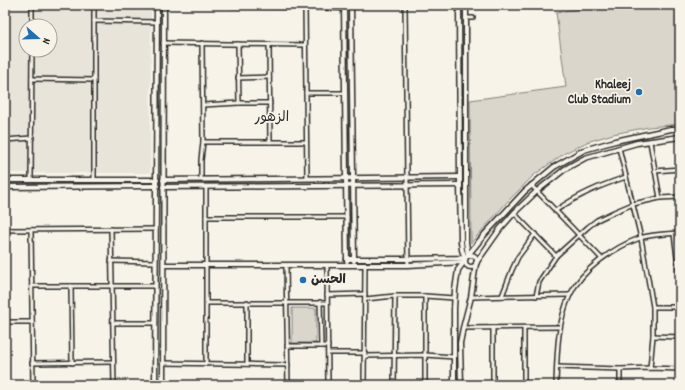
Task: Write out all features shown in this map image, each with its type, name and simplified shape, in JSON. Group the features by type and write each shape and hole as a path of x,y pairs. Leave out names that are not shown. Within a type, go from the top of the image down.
{"street":[{"path":"32,5 32,18"},
{"path":"94,5 94,180"},
{"path":"155,385 157,5"},
{"path":"163,385 164,5"},
{"path":"232,5 364,5"},
{"path":"405,5 408,265"},
{"path":"459,5 461,242 462,250 466,259"},
{"path":"466,5 466,266 474,266 500,229 514,213 537,191 565,169 585,158 619,148 637,143 680,137"},
{"path":"304,6 307,178"},
{"path":"344,6 347,265"},
{"path":"351,6 354,265"},
{"path":"466,18 473,18"},
{"path":"94,20 157,22"},
{"path":"163,43 305,45"},
{"path":"200,179 203,142 202,43"},
{"path":"238,44 239,103"},
{"path":"269,44 270,142"},
{"path":"31,180 32,58"},
{"path":"238,78 269,77"},
{"path":"32,79 94,80"},
{"path":"306,93 346,93"},
{"path":"203,105 270,103"},
{"path":"454,385 454,298 458,270 485,234 531,185 554,167 584,150 615,140 671,129 680,129"},
{"path":"5,140 32,138"},
{"path":"203,142 306,142"},
{"path":"650,142 660,198"},
{"path":"619,148 633,204 653,307 653,336 650,368"},
{"path":"655,171 680,169"},
{"path":"163,180 460,177"},
{"path":"555,211 582,194 607,183 626,178"},
{"path":"5,180 157,180"},
{"path":"163,187 460,185"},
{"path":"531,185 601,258"},
{"path":"5,187 157,186"},
{"path":"206,187 206,364"},
{"path":"536,296 539,282 556,256 597,220 633,204 660,198 680,197"},
{"path":"514,213 556,256"},
{"path":"206,217 347,216 354,218"},
{"path":"111,229 114,385"},
{"path":"5,230 156,229"},
{"path":"31,230 32,385"},
{"path":"556,385 560,328 570,295 588,270 601,258 640,238 680,233"},
{"path":"502,296 518,257 535,234"},
{"path":"674,234 680,281"},
{"path":"164,265 408,265 466,259 472,255 476,259 476,263 471,297 460,343 461,385"},
{"path":"347,259 466,259"},
{"path":"112,261 155,262"},
{"path":"286,265 288,385"},
{"path":"327,265 328,385"},
{"path":"364,385 365,265"},
{"path":"32,286 155,286 160,289 163,286"},
{"path":"71,286 72,363"},
{"path":"327,295 365,294"},
{"path":"471,297 570,295"},
{"path":"365,299 395,296 454,298"},
{"path":"394,385 395,296"},
{"path":"425,296 425,385"},
{"path":"155,300 159,298 163,303"},
{"path":"247,302 247,364"},
{"path":"320,302 321,346"},
{"path":"206,303 327,302"},
{"path":"653,307 680,307"},
{"path":"5,322 32,322"},
{"path":"112,323 155,323"},
{"path":"463,328 560,328"},
{"path":"493,328 493,385"},
{"path":"524,328 524,385"},
{"path":"653,336 680,337"},
{"path":"287,346 328,346"},
{"path":"328,353 454,357"},
{"path":"32,363 113,362"},
{"path":"163,363 288,365"},
{"path":"557,367 680,369"},
{"path":"620,369 620,385"}],"shaded area":[{"path":"5,5 151,5 150,173 5,173"},
{"path":"611,5 680,5 680,124 649,127 613,134 587,142 565,153 534,175 507,202 471,243 470,100 566,87 556,12"},
{"path":"292,308 316,308 316,343 292,343"}],"place":[{"name":"Khaleej Club Stadium","path":"639,92"},
{"name":"الحسن","path":"303,280"}],"district":[{"name":"الزهور","path":"272,118"}]}
